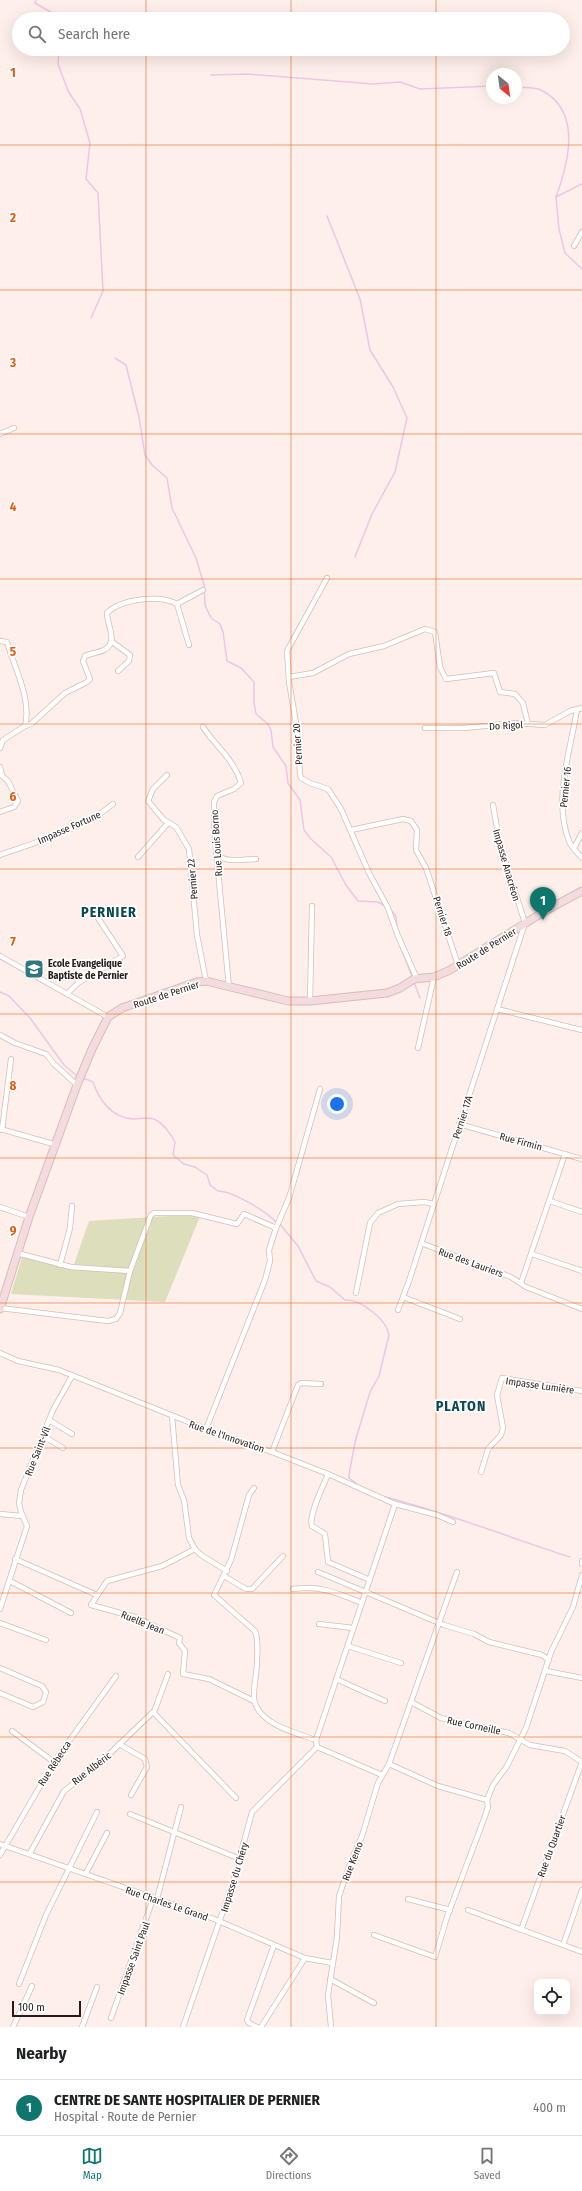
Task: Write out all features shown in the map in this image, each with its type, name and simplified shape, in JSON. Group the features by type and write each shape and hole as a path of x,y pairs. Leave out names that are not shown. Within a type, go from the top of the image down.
{"street":[{"path":"574,246 582,232"},
{"path":"0,434 14,428"},
{"name":"Pernier 20","path":"327,578 287,651 289,677 297,729 300,774 301,778 310,783 328,789 351,830 369,873 388,908 398,936 417,979"},
{"path":"0,748 3,740 25,726 31,724 65,693 87,682 90,678 83,661 85,656 103,650 109,646 111,641 107,614 111,609 150,598 177,604 203,590"},
{"path":"177,604 189,645"},
{"path":"289,677 313,673 349,654 384,646 425,629 435,632 440,668 446,679 494,673 500,692 516,694 523,703 528,724"},
{"path":"0,641 7,642 22,687 27,718 25,726"},
{"path":"111,641 130,655 129,661 118,670"},
{"name":"Do Rigol","path":"425,728 464,728 516,723 545,725 570,712 582,708"},
{"name":"Pernier 16","path":"577,710 564,783 562,810 569,841 582,858"},
{"name":"Rue Louis Borno","path":"203,727 216,745 229,758 237,770 240,782 234,789 216,796 214,802 216,853 229,987"},
{"path":"0,767 2,776 8,781 18,802 14,807 0,812"},
{"name":"Pernier 22","path":"167,775 153,789 148,798 149,803 168,823 176,827 189,849 197,936 206,982"},
{"name":"Impasse Fortune","path":"0,855 57,834 105,810 113,804"},
{"name":"Impasse Anacréon","path":"493,805 500,845 525,923"},
{"name":"Pernier 18","path":"351,830 394,820 408,820 417,830 416,850 426,868 458,965"},
{"path":"138,857 168,823"},
{"path":"574,848 582,833"},
{"path":"216,853 221,858 227,860 256,859"},
{"name":"Route de Pernier","path":"108,1017 122,1008 197,982 206,982 288,1001 310,1002 388,993 417,979 434,977 458,965 525,923 582,891"},
{"path":"310,1002 312,906"},
{"path":"67,994 78,983 124,956 96,915"},
{"name":"Pernier 17A","path":"398,1310 421,1244 525,923"},
{"path":"0,956 108,1017 92,1049 77,1085 57,1145 29,1217 1,1300 0,1309 112,1321 120,1314 130,1271 151,1215 154,1213 192,1213 237,1224 241,1216 246,1214 276,1228"},
{"path":"418,1048 434,977"},
{"path":"497,1009 582,1030"},
{"path":"0,1035 15,1043 46,1054 54,1064 77,1085"},
{"path":"11,1060 1,1130 57,1145"},
{"path":"206,1429 265,1280 270,1261 269,1250 276,1228 289,1198 320,1089"},
{"name":"Rue Firmin","path":"459,1124 582,1159"},
{"path":"521,1283 550,1202 565,1154"},
{"path":"356,1293 370,1223 378,1213 398,1204 424,1202 434,1204"},
{"path":"550,1202 582,1212"},
{"path":"60,1265 70,1228 72,1206"},
{"path":"0,1207 29,1217"},
{"name":"Rue des Lauriers","path":"421,1244 511,1277 526,1287 582,1309"},
{"path":"18,1253 71,1268 130,1271"},
{"path":"532,1254 582,1271"},
{"path":"403,1297 460,1319"},
{"name":"Rue de l'Innovation","path":"0,1354 18,1361 59,1370 172,1416 328,1474 395,1504 437,1515 453,1522"},
{"name":"Rue Saint-Vil","path":"15,1558 27,1524 22,1516 19,1503 21,1490 50,1420 72,1376"},
{"name":"Impasse Lumière","path":"481,1472 488,1449 502,1435 503,1428 497,1396 502,1378 582,1391"},
{"path":"272,1452 298,1385 301,1383 321,1384"},
{"path":"172,1416 178,1485 184,1500 189,1538 195,1549 246,1589 252,1589 282,1556"},
{"path":"50,1420 72,1434"},
{"path":"43,1436 63,1448"},
{"path":"328,1474 310,1522 312,1526 325,1534 328,1562 370,1580"},
{"path":"254,1488 249,1495 243,1523 225,1574 214,1595 256,1634 257,1665 254,1701 259,1709 272,1722 316,1740"},
{"path":"382,1775 316,1748 316,1740 395,1504"},
{"path":"0,1514 22,1516"},
{"path":"0,1609 10,1581 15,1558 97,1595 107,1581 162,1566 195,1549"},
{"path":"318,1572 439,1623 474,1634 489,1642 542,1655 549,1660"},
{"name":"Rue Kemo","path":"331,2027 328,1995 339,1896 382,1775 389,1764 457,1572"},
{"path":"374,1935 435,1957 450,1910 488,1807 487,1800 493,1785 508,1766 521,1741 558,1634 572,1607 582,1575"},
{"path":"10,1581 71,1613"},
{"path":"293,1589 318,1588 362,1602"},
{"name":"Ruelle Jean","path":"97,1595 91,1605 135,1617 180,1638 179,1643 185,1651 183,1674 209,1679 254,1701"},
{"path":"0,1623 46,1640"},
{"path":"319,1624 353,1628"},
{"path":"348,1646 401,1663"},
{"path":"0,1668 42,1686 46,1692 43,1702 33,1707 0,1693"},
{"path":"546,1671 582,1678"},
{"path":"168,1674 153,1712 236,1798"},
{"name":"Rue Rébecca","path":"0,1856 2,1845 54,1762 116,1676"},
{"path":"336,1679 385,1700"},
{"name":"Rue Corneille","path":"411,1702 441,1718 509,1733 530,1745 559,1749 582,1762"},
{"name":"Rue Albéric","path":"30,1853 64,1791 92,1770 153,1712"},
{"path":"12,1731 54,1762"},
{"path":"119,1744 145,1759 147,1762 147,1767 131,1795"},
{"name":"Impasse du Chéry","path":"183,2027 220,1922 240,1859 252,1812 316,1748"},
{"name":"Rue du Quartier","path":"521,1930 582,1762"},
{"path":"389,1764 438,1786 487,1800"},
{"name":"Impasse Saint Paul","path":"111,2018 155,1899 181,1807"},
{"path":"20,1984 46,1915 97,1812"},
{"path":"130,1814 240,1859"},
{"path":"86,1874 107,1833"},
{"name":"Rue Charles Le Grand","path":"2,1845 30,1853 69,1869 220,1922 305,1958 332,1963"},
{"path":"563,1945 582,1890"},
{"path":"408,1899 450,1910"},
{"path":"468,1910 582,1952"},
{"path":"257,2027 249,2023 247,2020 274,1945"},
{"path":"261,2027 305,1958"},
{"path":"330,1979 374,2003"},
{"path":"13,2027 32,1986"},
{"path":"82,2027 97,1987"}],"green space":[{"path":"201,1214 165,1302 11,1294 23,1254 73,1267 89,1221"}],"waterway":[{"path":"36,0 35,3 50,12"},
{"path":"59,56 58,64 68,91 80,109 90,143 86,179 98,193 103,291 91,318"},
{"path":"211,75 248,74 373,84 400,82 420,89 486,86"},
{"path":"522,87 541,90 554,99 562,111 567,124 569,138 568,153 556,197"},
{"path":"582,184 556,197 559,229 565,253 582,269"},
{"path":"327,216 360,299 370,350 393,387 407,418 395,472 372,514 355,557"},
{"path":"115,358 126,365 139,417 145,455 152,465 167,478 172,508 196,558 204,585 205,605 211,618 220,624 223,632 227,661 241,668 254,682 254,702 256,714 268,724 271,730 273,747 286,766 288,783 300,800 304,830 311,839 331,857 346,885 358,901 378,902 385,906"},
{"path":"390,909 396,916 397,927"},
{"path":"398,941 412,976"},
{"path":"414,982 420,998"},
{"path":"0,992 9,996 30,1018 64,1065 77,1076"},
{"path":"83,1078 93,1082 99,1095 107,1107 113,1112 125,1118 152,1118 161,1123 175,1142 173,1155 184,1164 195,1167 207,1175 210,1185 218,1191 232,1194 248,1202 276,1222"},
{"path":"279,1223 298,1246 316,1281 330,1287 345,1300 358,1303 372,1312 384,1323 389,1335 379,1376 370,1392 355,1442 349,1478 358,1485"},
{"path":"385,1497 455,1518 570,1557"}],"place":[{"name":"CENTRE DE SANTE HOSPITALIER DE PERNIER","path":"543,920"},
{"name":"Ecole Evangelique Baptiste de Pernier","path":"34,969"}],"district":[{"name":"PERNIER","path":"109,912"},
{"name":"PLATON","path":"461,1406"}]}
